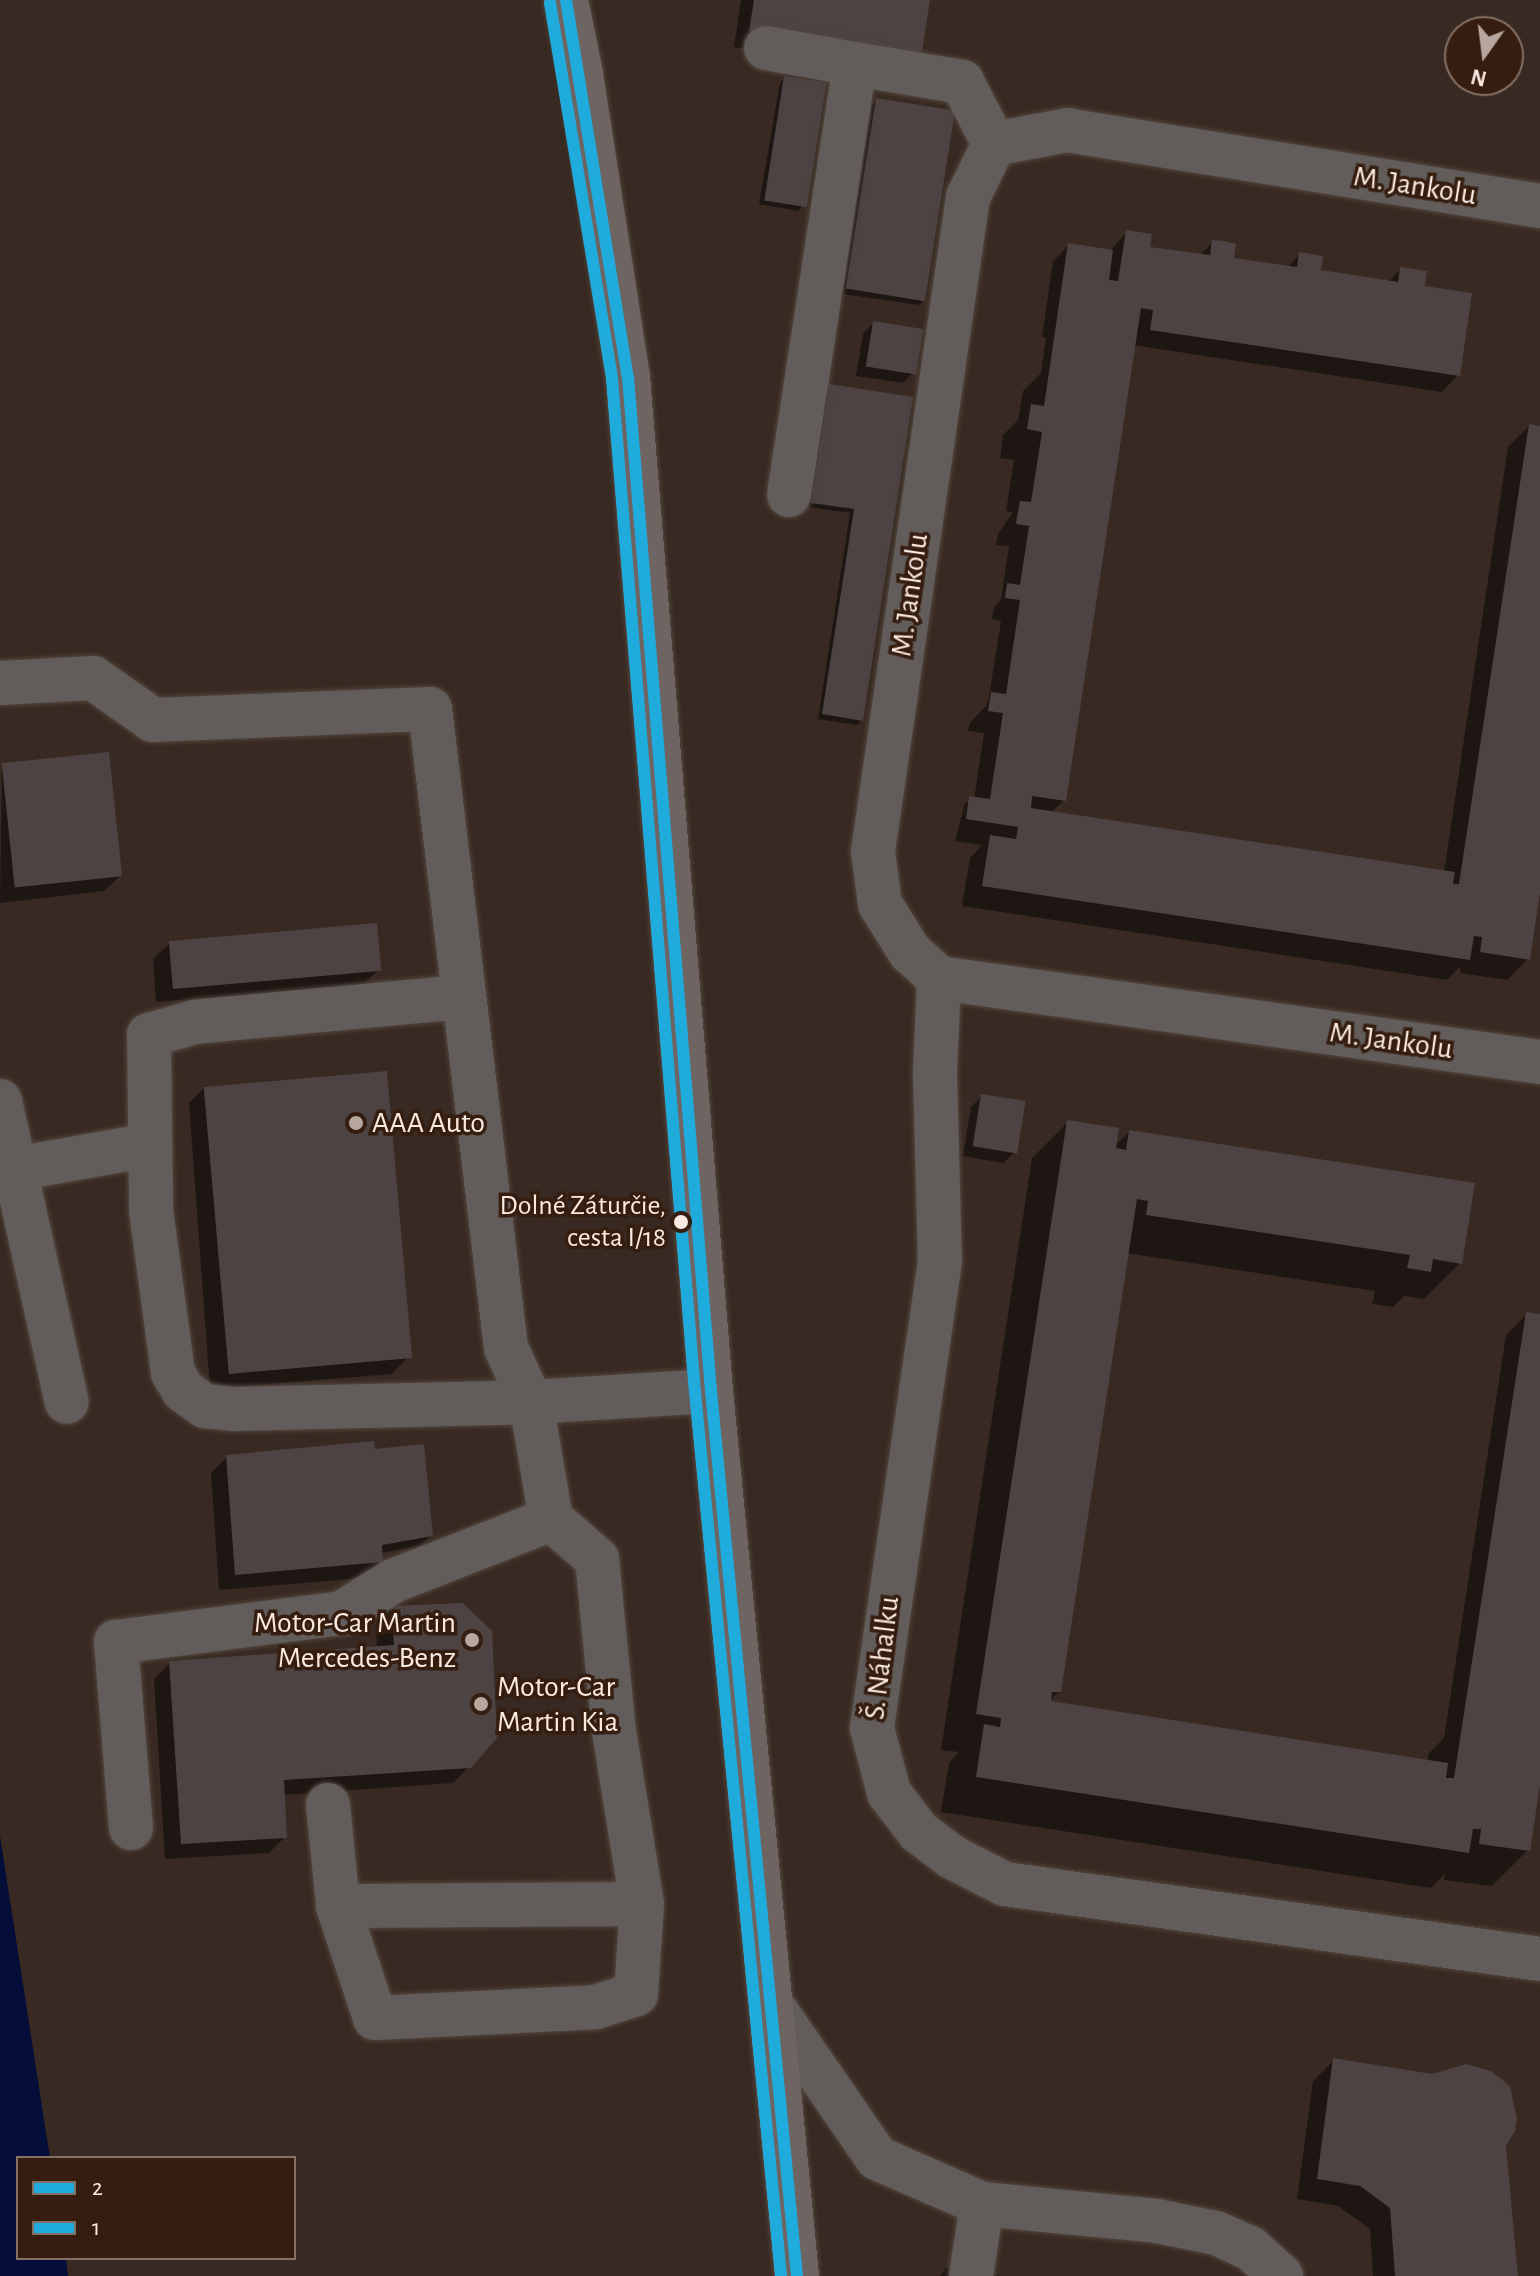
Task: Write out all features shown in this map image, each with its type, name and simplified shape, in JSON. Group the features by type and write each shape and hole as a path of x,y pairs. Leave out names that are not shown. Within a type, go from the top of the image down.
{"main road":[{"path":"566,0 581,74 628,377 711,1391 797,2276"}],"street":[{"path":"766,48 962,82 994,144"},
{"path":"789,495 855,64"},
{"name":"M. Jankolu","path":"1540,206 1068,130 994,144 968,197 873,851 880,904 910,952 939,978 1540,1062"},
{"path":"0,683 93,678 153,720 430,709 506,1348 531,1402 551,1519 597,1559 614,1731 642,1904 636,1994 596,2007 375,2018 338,1906 328,1805"},
{"name":"Š. Náhalku","path":"939,978 935,1073 940,1261 872,1728 889,1793 919,1832 952,1857 1005,1884 1540,1959"},
{"path":"462,997 195,1022 149,1035 151,1210 173,1373 184,1391 205,1406 233,1409 531,1402 711,1391"},
{"path":"0,1101 67,1402"},
{"path":"15,1169 150,1145"},
{"path":"131,1828 116,1642 342,1613 393,1581 551,1519"},
{"path":"338,1906 642,1904"},
{"path":"773,2007 877,2158 982,2204 1157,2221 1216,2233 1250,2248 1281,2276"},
{"path":"971,2276 982,2204"}],"shaded area":[{"path":"0,1836 50,2156 16,2156 16,2260 66,2260 68,2276 0,2276"}],"building":[{"path":"754,0 930,0 921,58 749,31"},
{"path":"784,76 826,83 807,207 764,200"},
{"path":"876,98 955,111 925,301 846,289"},
{"path":"1126,230 1152,234 1150,247 1210,255 1212,240 1223,241 1236,244 1234,258 1297,267 1299,252 1323,256 1321,270 1398,282 1400,267 1427,271 1425,286 1472,293 1460,376 1150,330 1153,310 1141,308 1066,801 1032,796 1031,808 1455,872 1453,884 1459,884 1529,424 1540,426 1540,893 1530,960 1480,952 1482,937 1474,936 1470,960 982,886 990,835 1016,839 1018,827 966,819 969,796 990,799 1003,713 988,711 991,692 1006,694 1020,600 1005,598 1007,583 1020,585 1029,526 1016,524 1017,517 1020,501 1031,502 1042,432 1027,429 1031,404 1044,406 1068,243 1113,250 1109,280 1118,281"},
{"path":"873,321 923,329 916,374 866,366"},
{"path":"829,384 913,397 863,721 822,714 854,509 811,503"},
{"path":"109,752 122,876 15,888 2,763"},
{"path":"377,923 381,971 173,989 169,941"},
{"path":"387,1071 412,1358 229,1374 204,1087"},
{"path":"981,1094 1025,1101 1017,1153 973,1146"},
{"path":"1067,1120 1119,1128 1116,1148 1126,1150 1129,1130 1475,1183 1462,1264 1433,1259 1431,1272 1407,1268 1410,1255 1146,1215 1148,1201 1137,1199 1061,1692 1052,1692 1051,1701 1448,1763 1446,1778 1454,1778 1526,1312 1540,1314 1540,1785 1530,1851 1479,1844 1481,1829 1473,1829 1469,1853 976,1777 984,1724 1000,1727 1001,1718 976,1714"},
{"path":"374,1441 375,1449 424,1444 433,1536 382,1545 383,1562 235,1575 226,1455"},
{"path":"463,1603 492,1631 497,1738 471,1768 284,1780 287,1838 181,1844 169,1661 394,1645 391,1606"},
{"path":"1333,2058 1432,2074 1466,2064 1491,2071 1510,2086 1517,2119 1515,2131 1506,2146 1518,2276 1395,2276 1390,2208 1360,2186 1317,2179"}],"transit line":[{"name":"2","path":"566,0 628,377 711,1391 797,2276"},
{"name":"1","path":"550,3 612,379 695,1392 781,2276"}],"place":[{"name":"AAA Auto","path":"356,1123"},
{"name":"Dolné Záturčie, cesta I/18","path":"681,1222"},
{"name":"Motor-Car Martin Mercedes-Benz","path":"472,1640"},
{"name":"Motor-Car Martin Kia","path":"481,1704"}]}
